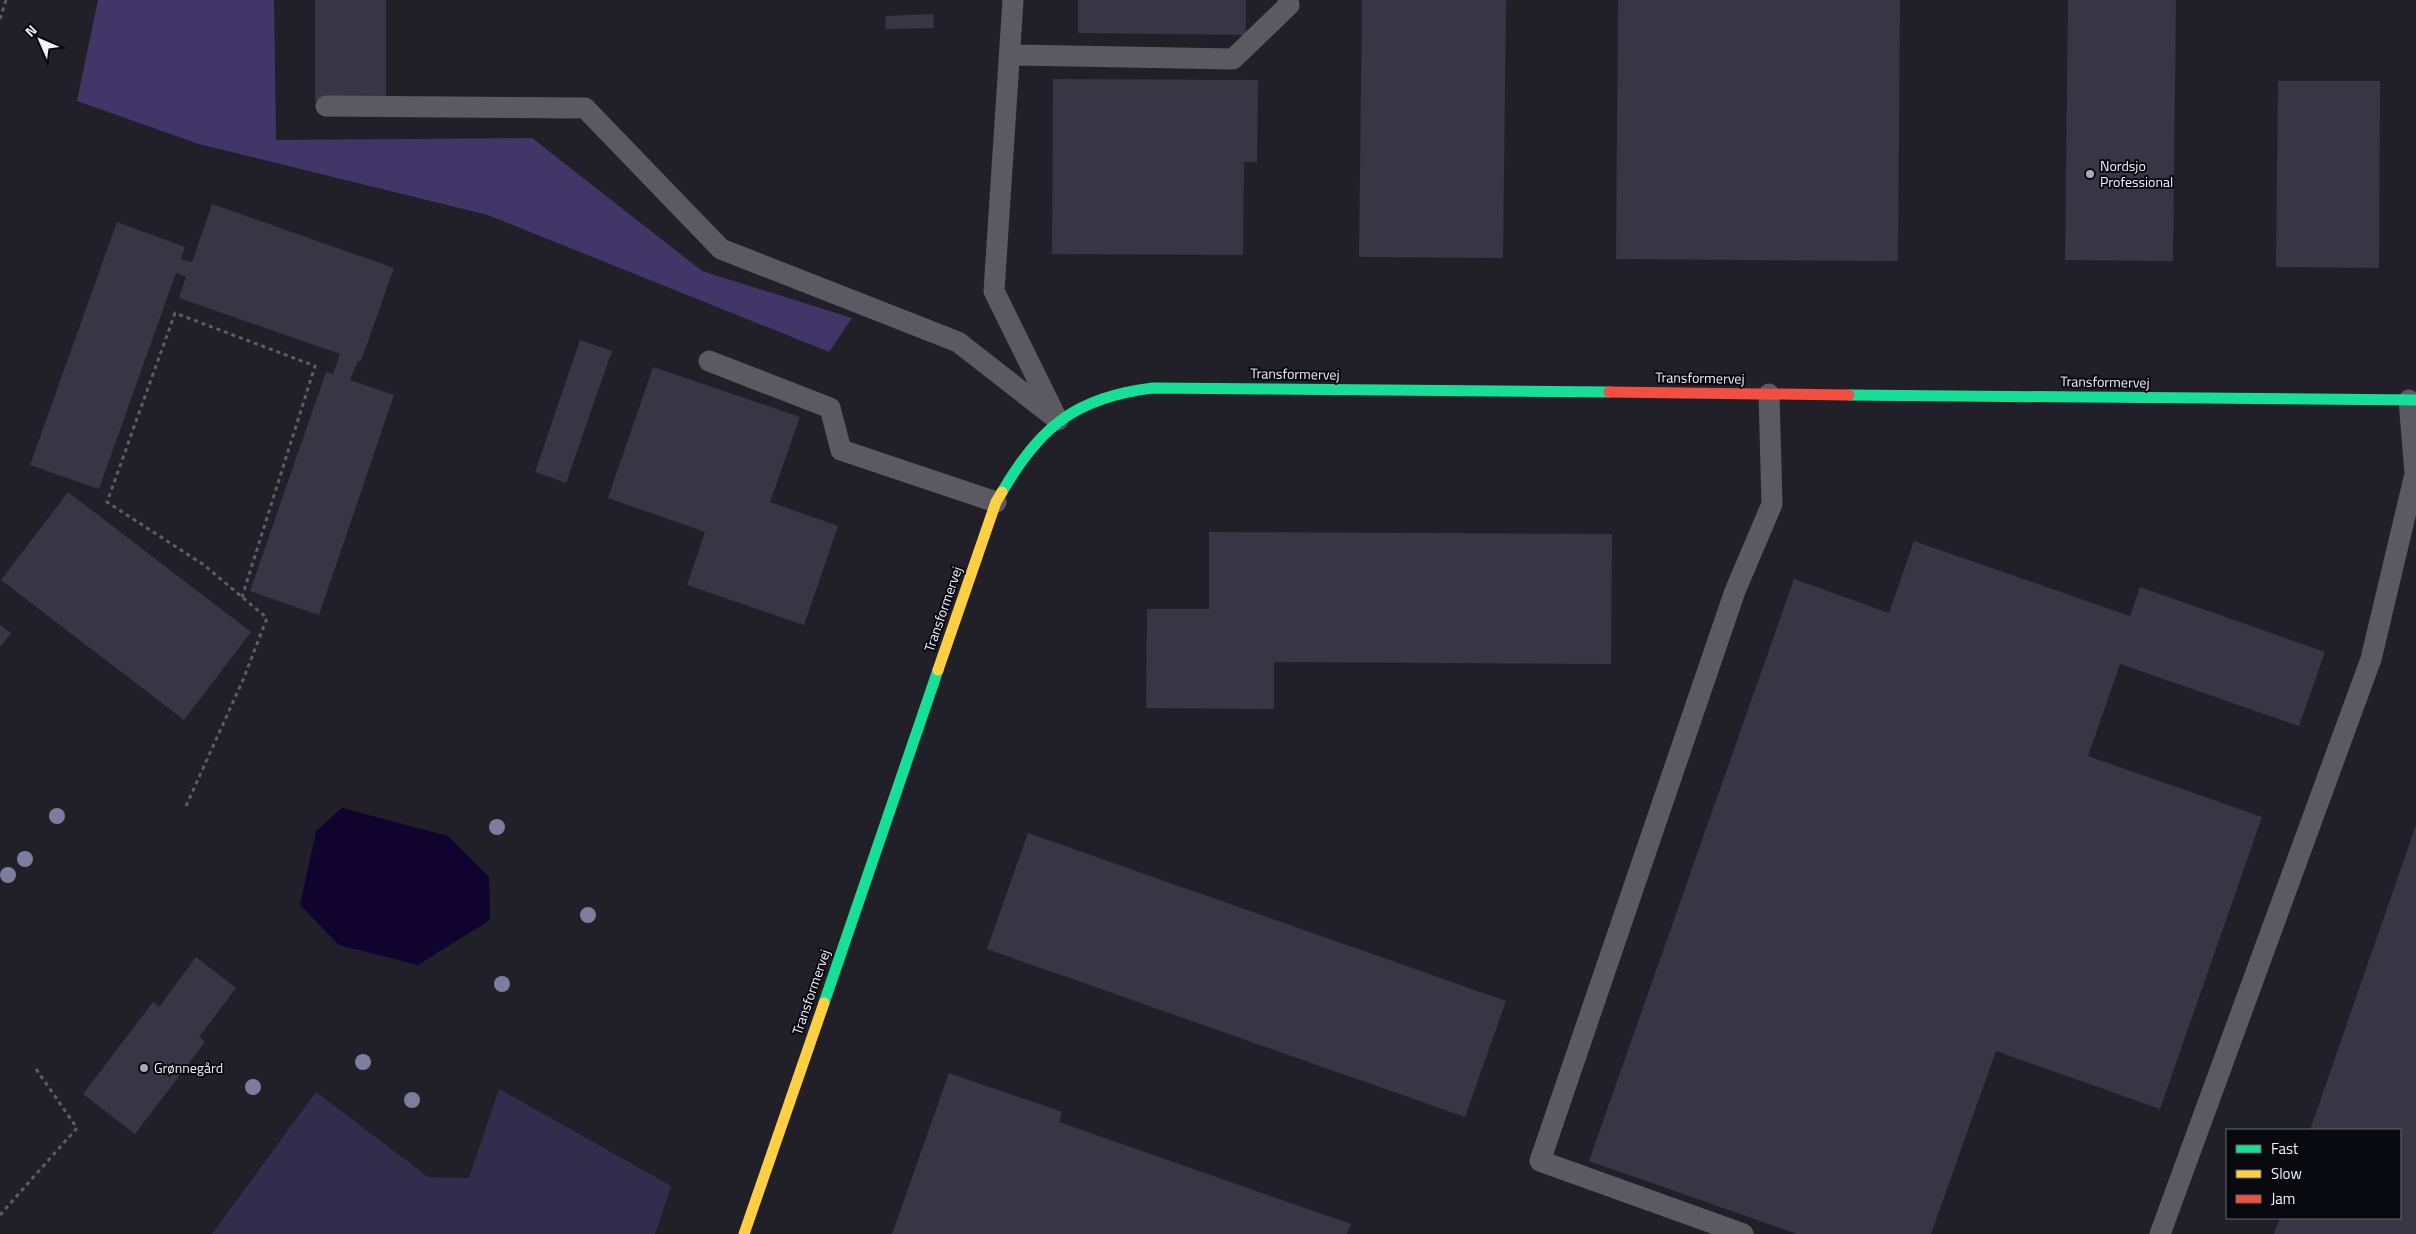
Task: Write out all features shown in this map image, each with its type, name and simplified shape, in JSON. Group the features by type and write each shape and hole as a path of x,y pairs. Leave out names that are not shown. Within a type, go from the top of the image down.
{"street":[{"name":"Transformervej","path":"744,1234 996,502 1014,469 1058,420 1104,396 1153,388 2412,400"}],"lane":[{"path":"1014,0 994,291 1058,420"},
{"path":"1010,55 1233,59 1289,5 1288,0"},
{"path":"326,106 585,108 721,249 958,342 1058,420"},
{"path":"709,362 830,408 841,450 996,502"},
{"path":"1743,1234 1540,1162 1735,591 1772,504 1769,394"},
{"path":"2160,1234 2371,659 2414,474 2412,400"}],"path":[{"path":"0,19 6,0"},
{"path":"186,806 243,680 266,618 204,565 107,502 175,313 314,366 242,597"},
{"path":"0,1215 76,1128 34,1066"}],"shaded area":[{"path":"98,0 274,0 276,140 532,138 702,271 852,318 829,352 488,215 199,144 77,101"},
{"path":"342,808 448,836 489,877 490,920 418,965 339,945 300,905 316,831"},
{"path":"499,1089 671,1186 655,1234 212,1234 316,1092 428,1177 469,1178"}],"building":[{"path":"315,0 386,0 386,100 315,101"},
{"path":"1078,0 1246,0 1246,35 1078,33"},
{"path":"1362,0 1506,0 1503,258 1359,257"},
{"path":"1618,0 1900,0 1898,261 1616,259"},
{"path":"2068,0 2176,0 2173,261 2065,260"},
{"path":"933,14 934,28 886,29 885,16"},
{"path":"1053,79 1258,80 1257,162 1244,162 1243,255 1052,254"},
{"path":"2278,81 2380,81 2379,268 2276,267"},
{"path":"212,204 394,268 361,361 358,361 350,380 394,395 319,615 250,591 326,372 333,374 340,354 179,298 186,277 176,273 99,489 30,465 117,222 185,247 181,259 192,262"},
{"path":"580,340 612,351 566,483 535,472"},
{"path":"653,367 800,417 770,502 838,526 804,625 687,585 705,532 608,498"},
{"path":"68,492 251,632 184,720 1,580"},
{"path":"1209,532 1612,534 1611,664 1274,662 1274,709 1146,708 1147,609 1209,609"},
{"path":"1914,541 2130,616 2140,587 2325,652 2299,726 2120,664 2088,756 2262,817 2160,1109 1996,1051 1931,1234 1797,1234 1589,1161 1794,579 1889,613"},
{"path":"0,625 11,633 0,647"},
{"path":"2416,825 2416,1234 2274,1234 2280,1219 2401,1219 2401,1129 2310,1129"},
{"path":"1028,833 1506,1001 1465,1117 987,949"},
{"name":"Grønnegård","path":"196,957 236,988 199,1037 205,1042 135,1134 83,1094 153,1002 159,1007"},
{"path":"949,1073 1062,1112 1059,1122 1351,1224 1347,1234 892,1234"}],"traffic: fast":[{"path":"1002,492 1016,469 1046,432 1082,407 1126,392 1153,388 1609,392"},
{"path":"1849,395 2416,400"},
{"path":"824,1003 938,670"}],"traffic: slow":[{"path":"938,670 996,502 1002,492"},
{"path":"744,1234 824,1003"}],"traffic: jam":[{"path":"1609,392 1849,395"}],"place":[{"name":"Nordsjo Professional","path":"2090,174"},
{"name":"Grønnegård","path":"144,1068"}]}
